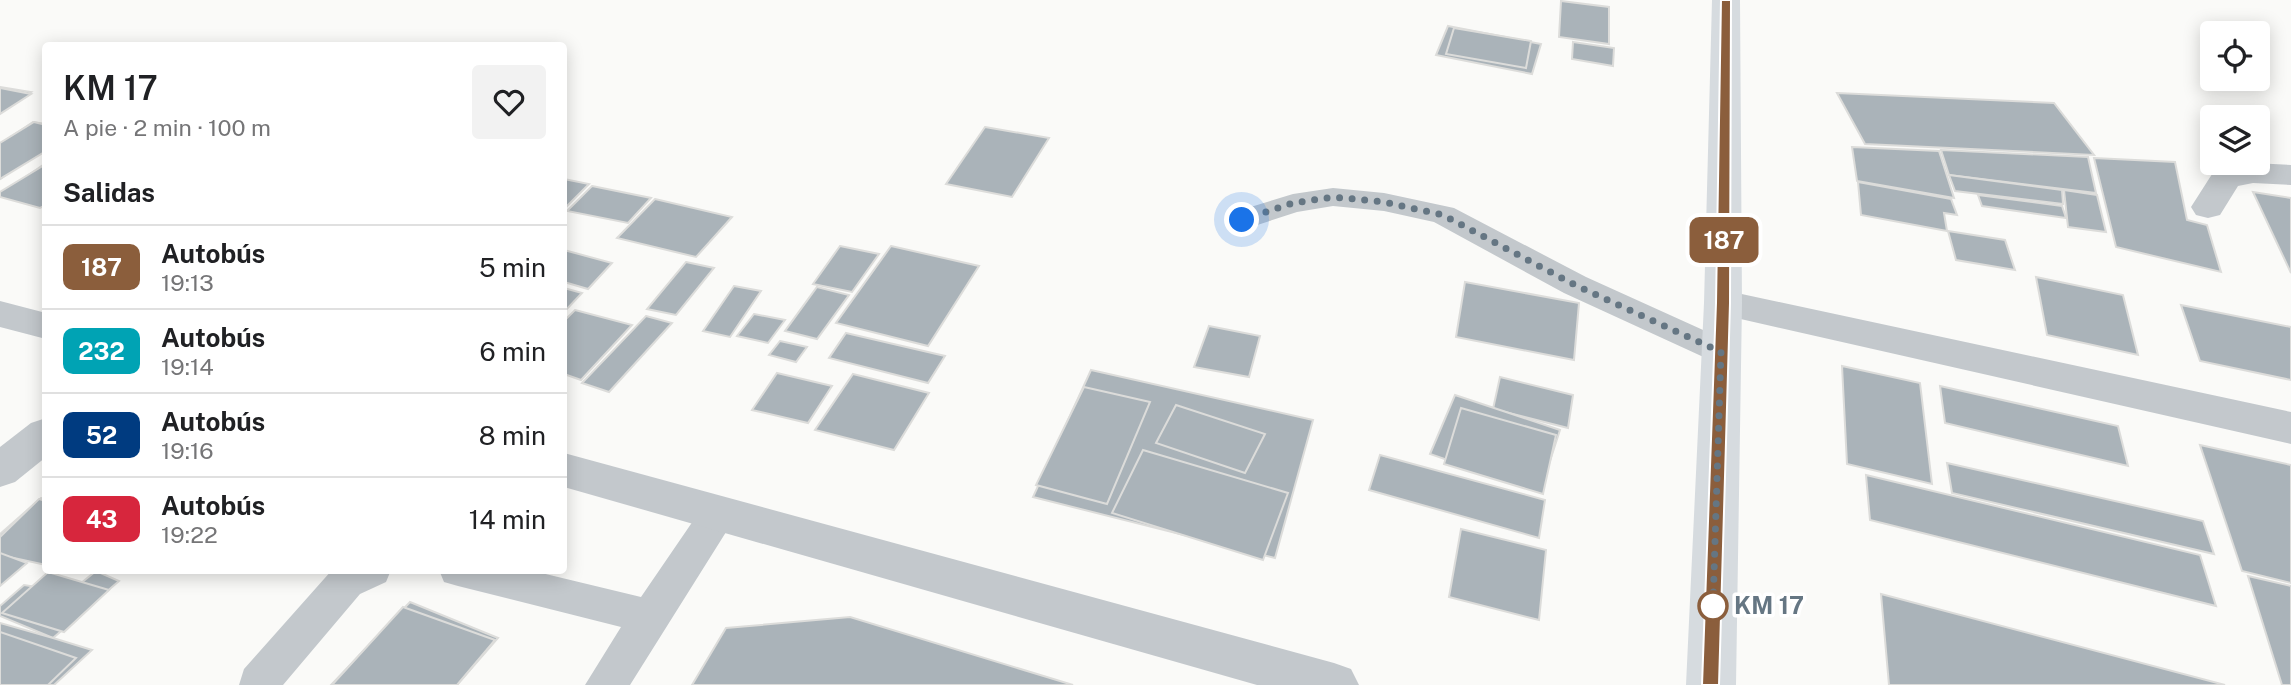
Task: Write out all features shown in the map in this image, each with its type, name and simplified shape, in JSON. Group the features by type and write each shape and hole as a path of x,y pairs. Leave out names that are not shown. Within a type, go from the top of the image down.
{"main road":[{"path":"1711,685 1723,303 1726,0"}],"street":[{"path":"2208,207 2227,178 2253,173 2291,175"},
{"path":"1723,303 2291,428"},
{"path":"0,314 42,325"},
{"path":"0,470 42,437"},
{"path":"567,471 1334,685"}],"lane":[{"path":"1242,220 1293,203 1333,197 1384,202 1443,215 1575,285 1721,352"},
{"path":"606,685 719,513"},
{"path":"259,682 346,582 363,574"},
{"path":"474,574 651,617"}],"building":[{"path":"1561,1 1609,7 1609,44 1559,37"},
{"path":"1448,26 1541,44 1532,74 1436,55"},
{"path":"1454,28 1531,41 1526,68 1446,54"},
{"path":"1573,42 1614,48 1613,66 1572,59"},
{"path":"0,87 31,92 0,112"},
{"path":"0,88 31,94 0,114"},
{"path":"1837,93 2054,103 2094,155 1865,144"},
{"path":"33,122 42,123 42,150 0,179 0,144"},
{"path":"34,122 42,124 42,153 0,179 0,143"},
{"path":"985,127 1049,138 1012,197 946,184"},
{"path":"1852,147 1939,151 1954,198 1857,181"},
{"path":"1941,150 2088,157 2096,193 1949,175"},
{"path":"2094,158 2175,162 2187,220 2207,225 2221,272 2116,247"},
{"path":"42,166 42,204 0,195"},
{"path":"42,166 42,207 0,197 0,192"},
{"path":"1949,175 2062,190 2063,204 1955,191"},
{"path":"567,180 589,184 567,206"},
{"path":"1858,182 1951,199 1957,215 1944,213 1947,231 1861,215"},
{"path":"592,186 651,198 628,223 567,211"},
{"path":"2064,190 2097,195 2106,232 2068,227"},
{"path":"2253,192 2291,198 2291,273"},
{"path":"1978,195 2062,206 2066,218 1982,206"},
{"path":"655,199 732,217 696,257 617,238"},
{"path":"1948,231 2005,240 2015,270 1956,260"},
{"path":"840,246 879,254 852,292 813,284"},
{"path":"891,246 979,266 928,346 836,323"},
{"path":"567,251 612,263 588,289 567,283"},
{"path":"686,262 714,268 676,315 647,309"},
{"path":"2036,277 2123,295 2138,355 2047,335"},
{"path":"1465,282 1579,303 1574,360 1456,337"},
{"path":"734,286 761,291 730,337 703,331"},
{"path":"817,287 849,295 817,339 785,331"},
{"path":"567,289 582,293 567,309"},
{"path":"2181,305 2291,327 2291,380 2200,361"},
{"path":"575,310 632,325 581,380 567,375 567,318"},
{"path":"754,314 785,320 768,343 737,336"},
{"path":"646,316 672,323 609,392 582,383"},
{"path":"1209,326 1260,336 1249,377 1194,367"},
{"path":"846,333 945,356 928,383 829,358"},
{"path":"780,341 807,347 796,362 769,355"},
{"path":"1842,366 1920,383 1932,484 1847,464"},
{"path":"1091,370 1313,420 1275,558 1033,497"},
{"path":"777,373 832,386 808,423 752,410"},
{"path":"853,374 929,393 894,450 815,430"},
{"path":"1500,377 1573,395 1568,428 1493,409"},
{"path":"1940,386 2118,426 2128,466 1945,423"},
{"path":"1084,387 1150,402 1107,504 1036,485"},
{"path":"1455,395 1560,430 1540,492 1430,454"},
{"path":"1176,405 1265,434 1245,473 1156,443"},
{"path":"1461,408 1556,435 1543,494 1444,464"},
{"path":"2200,445 2291,465 2291,583 2242,571"},
{"path":"1143,450 1288,493 1263,560 1112,513"},
{"path":"1380,455 1545,500 1539,538 1369,490"},
{"path":"1947,463 2203,521 2214,554 1952,493"},
{"path":"1866,475 2200,555 2216,606 1870,520"},
{"path":"42,498 42,556 0,543 0,534"},
{"path":"39,499 42,500 42,564 0,555 0,537"},
{"path":"1461,529 1546,550 1539,620 1449,597"},
{"path":"0,553 27,563 0,586"},
{"path":"46,574 55,574 109,590 64,632 2,613"},
{"path":"92,574 103,574 119,581 53,638 0,616 0,606 24,585 70,592"},
{"path":"2248,576 2291,586 2291,685 2282,685"},
{"path":"1881,594 2225,685 1889,685"},
{"path":"410,602 498,638 457,685 331,685"},
{"path":"403,607 495,640 457,685 332,685"},
{"path":"850,617 1073,685 692,685 726,628"},
{"path":"0,623 92,650 54,685 0,685"},
{"path":"0,632 76,658 48,685 0,685"}],"bus line":[{"name":"187","path":"1711,685 1723,303 1726,0"}],"place":[{"name":"KM 17","path":"1713,606"}],"route":[{"path":"1242,220 1293,203 1333,197 1384,202 1443,215 1575,285 1721,352 1713,606"}]}
